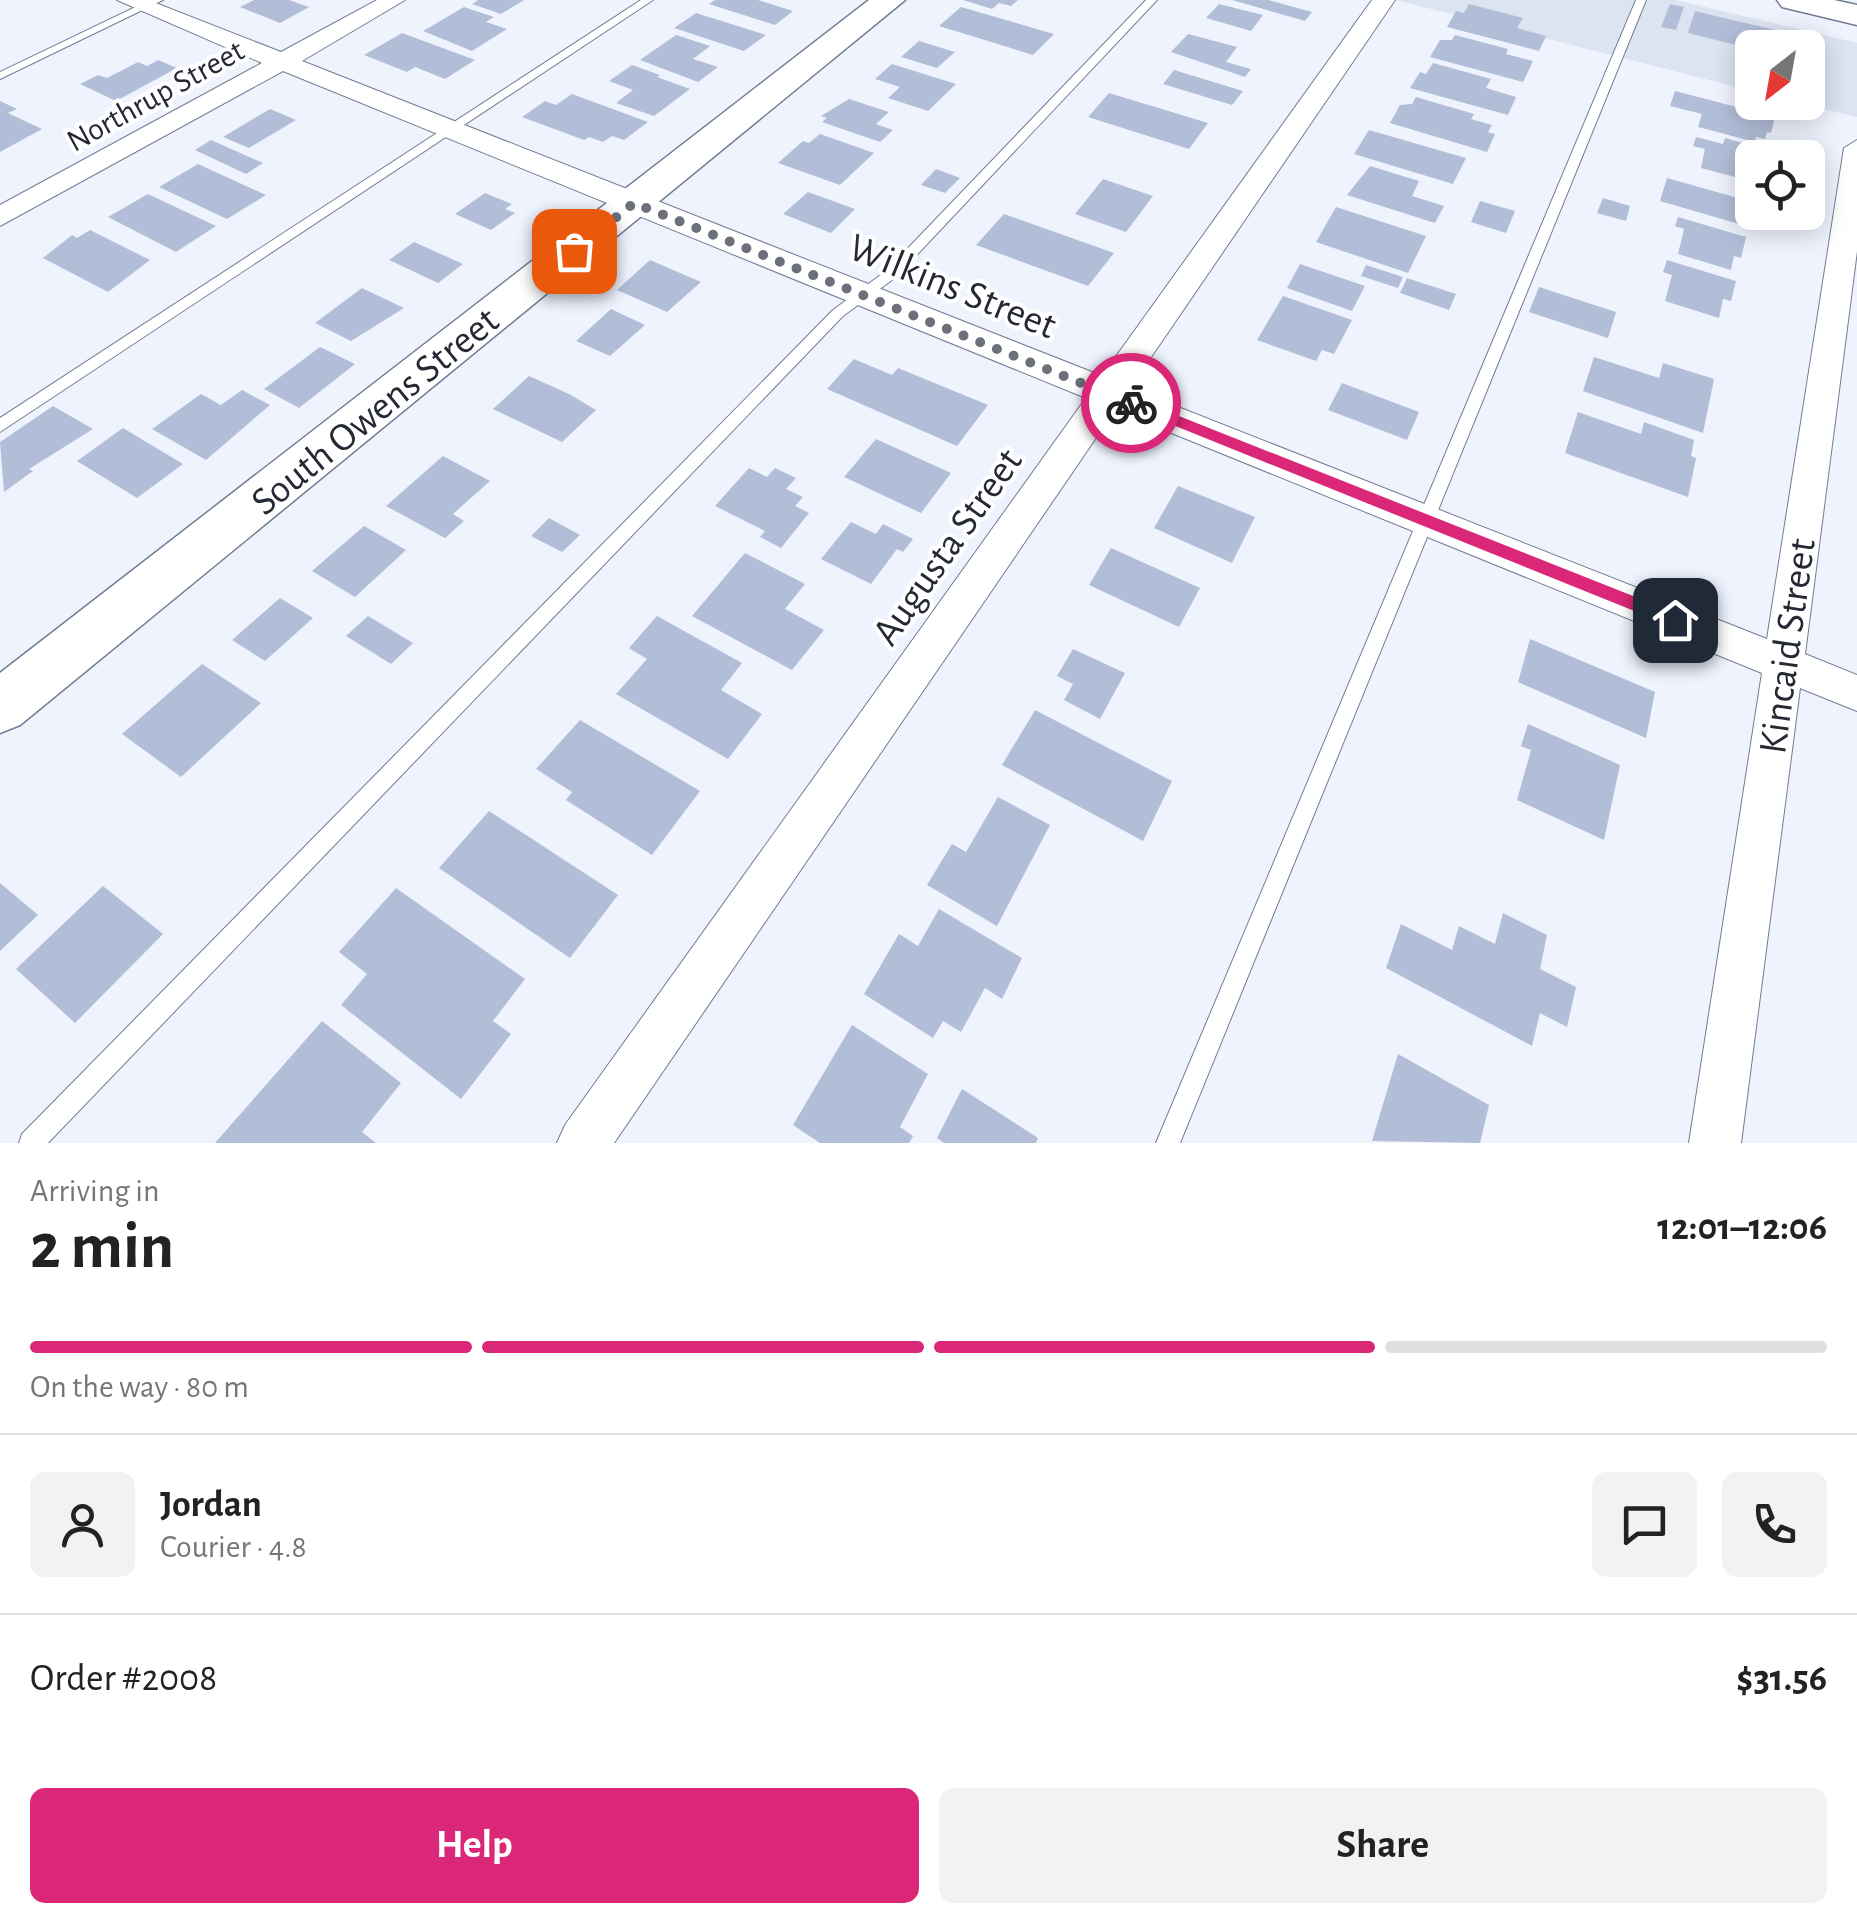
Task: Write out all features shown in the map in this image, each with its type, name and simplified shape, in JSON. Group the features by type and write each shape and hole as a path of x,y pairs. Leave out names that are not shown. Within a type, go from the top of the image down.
{"street":[{"name":"Northrup Street","path":"0,217 394,0"},
{"name":"South Owens Street","path":"0,707 888,0"},
{"name":"Augusta Street","path":"583,1143 1384,0"},
{"path":"1794,0 1857,14"},
{"name":"Wilkins Street","path":"143,2 282,62 1857,693"},
{"name":"Kincaid Street","path":"1715,1143 1857,148"}],"lane":[{"path":"0,426 648,0"},
{"path":"31,1143 838,313 891,274 1152,0"},
{"path":"1168,1143 1640,0"},
{"path":"0,76 143,2"}],"shaded area":[{"path":"1396,0 1676,0 1802,30 1735,30 1735,87"},
{"path":"1825,35 1857,43 1857,117 1825,109"}],"building":[{"path":"254,0 289,0 309,7 280,23 240,7"},
{"path":"478,0 524,0 501,14 472,4"},
{"path":"715,0 758,0 793,11 775,25 709,4"},
{"path":"963,0 1018,0 1011,6 999,3 992,9"},
{"path":"1232,0 1268,0 1312,12 1305,21"},
{"path":"1219,4 1263,15 1251,31 1206,18"},
{"path":"1469,4 1523,18 1517,28 1546,36 1539,51 1447,27 1456,11 1464,13"},
{"path":"1670,4 1684,7 1676,30 1661,27"},
{"path":"464,7 494,17 486,22 507,29 472,51 423,31"},
{"path":"961,7 1054,34 1033,55 939,26"},
{"path":"1695,11 1774,30 1735,30 1735,45 1688,33"},
{"path":"696,13 766,35 744,51 674,28"},
{"path":"402,33 475,60 445,79 415,67 407,72 364,55"},
{"path":"1188,34 1237,47 1226,62 1251,69 1245,77 1171,52"},
{"path":"676,35 710,46 693,59 718,67 698,82 640,60"},
{"path":"1455,35 1508,49 1506,54 1533,61 1523,82 1430,57 1440,40 1452,40"},
{"path":"919,41 955,52 937,68 901,57"},
{"path":"158,60 177,68 116,101 80,84 98,75 107,78 138,62 147,66"},
{"path":"1433,63 1491,79 1486,88 1516,97 1508,115 1410,88 1420,72 1426,74"},
{"path":"892,64 956,84 928,111 888,98 900,87 875,79"},
{"path":"632,65 690,89 654,116 616,103 633,90 609,81"},
{"path":"1174,70 1243,91 1232,105 1163,84"},
{"path":"1675,91 1735,107 1735,120 1774,120 1765,139 1747,140 1698,127 1702,114 1670,106"},
{"path":"1109,93 1208,123 1189,149 1088,117"},
{"path":"572,94 648,122 624,140 612,136 603,142 589,137 584,140 522,117 545,101 556,105"},
{"path":"1416,97 1474,114 1471,119 1492,125 1488,132 1495,134 1487,152 1390,123 1400,105 1412,104"},
{"path":"849,99 889,112 876,124 893,130 880,142 822,122 827,118 821,116"},
{"path":"0,101 17,109 8,113 42,129 0,152"},
{"path":"270,109 296,120 249,148 223,137"},
{"path":"1369,130 1466,158 1453,184 1354,154"},
{"path":"820,134 874,153 840,185 778,163 803,141 809,143"},
{"path":"1696,137 1723,144 1725,138 1735,141 1735,177 1701,168 1705,149 1693,146"},
{"path":"211,140 263,163 246,174 195,150"},
{"path":"198,164 266,195 227,219 159,187"},
{"path":"1370,166 1419,181 1412,196 1444,206 1435,223 1347,195"},
{"path":"936,169 960,178 945,193 921,185"},
{"path":"1667,178 1735,197 1735,223 1660,201"},
{"path":"1103,179 1153,196 1126,232 1075,214"},
{"path":"808,192 855,209 831,233 783,214"},
{"path":"485,193 512,204 505,209 515,213 491,230 455,214"},
{"path":"148,194 216,226 176,252 108,217"},
{"path":"1603,198 1630,206 1626,221 1597,213"},
{"path":"1480,201 1515,211 1506,233 1471,222"},
{"path":"1336,207 1426,236 1408,273 1316,242"},
{"path":"1004,214 1114,253 1088,286 976,245"},
{"path":"1678,217 1746,237 1741,258 1734,256 1731,270 1678,254 1684,229 1675,226"},
{"path":"90,230 150,260 108,292 43,258 72,235 77,238"},
{"path":"414,242 463,264 438,283 389,260"},
{"path":"650,260 701,282 667,312 617,290"},
{"path":"1667,260 1736,281 1731,301 1723,299 1719,318 1665,301 1672,275 1663,272"},
{"path":"1300,264 1365,286 1352,311 1287,288"},
{"path":"1366,265 1403,277 1398,288 1361,276"},
{"path":"1407,278 1456,294 1449,310 1400,293"},
{"path":"1539,287 1616,312 1608,338 1529,312"},
{"path":"362,288 404,308 351,341 315,323"},
{"path":"1283,296 1352,320 1334,354 1322,350 1316,361 1257,340"},
{"path":"611,309 645,325 610,356 576,341"},
{"path":"320,347 355,364 299,408 264,389"},
{"path":"1594,357 1659,378 1663,363 1714,379 1703,433 1583,391"},
{"path":"854,359 892,375 898,368 988,405 957,446 827,389"},
{"path":"529,376 596,410 562,442 493,409"},
{"path":"1342,383 1419,412 1407,440 1328,410"},
{"path":"242,390 270,405 206,460 152,429 201,394 221,405"},
{"path":"53,406 93,429 29,469 33,471 4,492 0,442"},
{"path":"1578,412 1641,434 1644,422 1694,440 1691,456 1696,458 1688,497 1565,453"},
{"path":"123,428 183,464 137,498 77,461"},
{"path":"876,439 951,473 921,513 844,477"},
{"path":"443,456 490,481 453,514 464,521 445,538 386,506"},
{"path":"749,468 767,477 775,468 796,478 786,489 803,497 795,506 809,513 781,548 760,537 765,531 715,506"},
{"path":"1178,486 1255,517 1232,563 1154,528"},
{"path":"549,518 580,535 562,552 531,536"},
{"path":"851,522 876,534 883,524 913,539 903,552 897,549 871,584 821,559"},
{"path":"364,526 406,550 355,597 312,571"},
{"path":"1111,548 1200,588 1179,627 1089,585"},
{"path":"745,553 805,584 785,609 824,630 792,670 692,616"},
{"path":"280,598 313,618 265,661 232,640"},
{"path":"368,616 413,643 391,664 346,636"},
{"path":"657,616 742,663 721,690 762,714 728,759 616,694 647,659 629,648"},
{"path":"1530,639 1655,692 1646,738 1518,682"},
{"path":"1073,649 1125,673 1100,719 1064,700 1073,684 1057,676"},
{"path":"202,664 261,703 181,777 122,734"},
{"path":"1035,710 1172,781 1143,841 1002,765"},
{"path":"580,720 700,791 652,855 566,800 572,792 536,769"},
{"path":"1528,724 1620,765 1604,840 1517,800 1531,750 1521,746"},
{"path":"998,797 1050,825 997,926 927,885 952,844 966,852"},
{"path":"489,811 618,895 570,958 439,868"},
{"path":"0,883 38,915 0,951"},
{"path":"103,886 163,934 75,1023 16,969"},
{"path":"396,888 525,979 493,1021 511,1034 461,1099 341,1005 367,974 339,952"},
{"path":"939,909 1022,958 1002,999 985,988 961,1032 943,1021 933,1038 864,994 899,934 918,946"},
{"path":"1503,913 1547,935 1540,969 1576,987 1567,1027 1540,1013 1532,1046 1386,968 1401,924 1452,950 1459,926 1495,944"},
{"path":"322,1021 401,1083 362,1132 376,1143 215,1143"},
{"path":"852,1025 928,1074 900,1127 913,1136 909,1143 820,1143 793,1125"},
{"path":"1398,1054 1489,1105 1480,1143 1372,1141"},
{"path":"962,1089 1038,1138 1036,1143 944,1143 937,1138"}],"way so far":[{"path":"574,251 634,203 1131,403"}],"route":[{"path":"1131,403 1675,620"}]}
